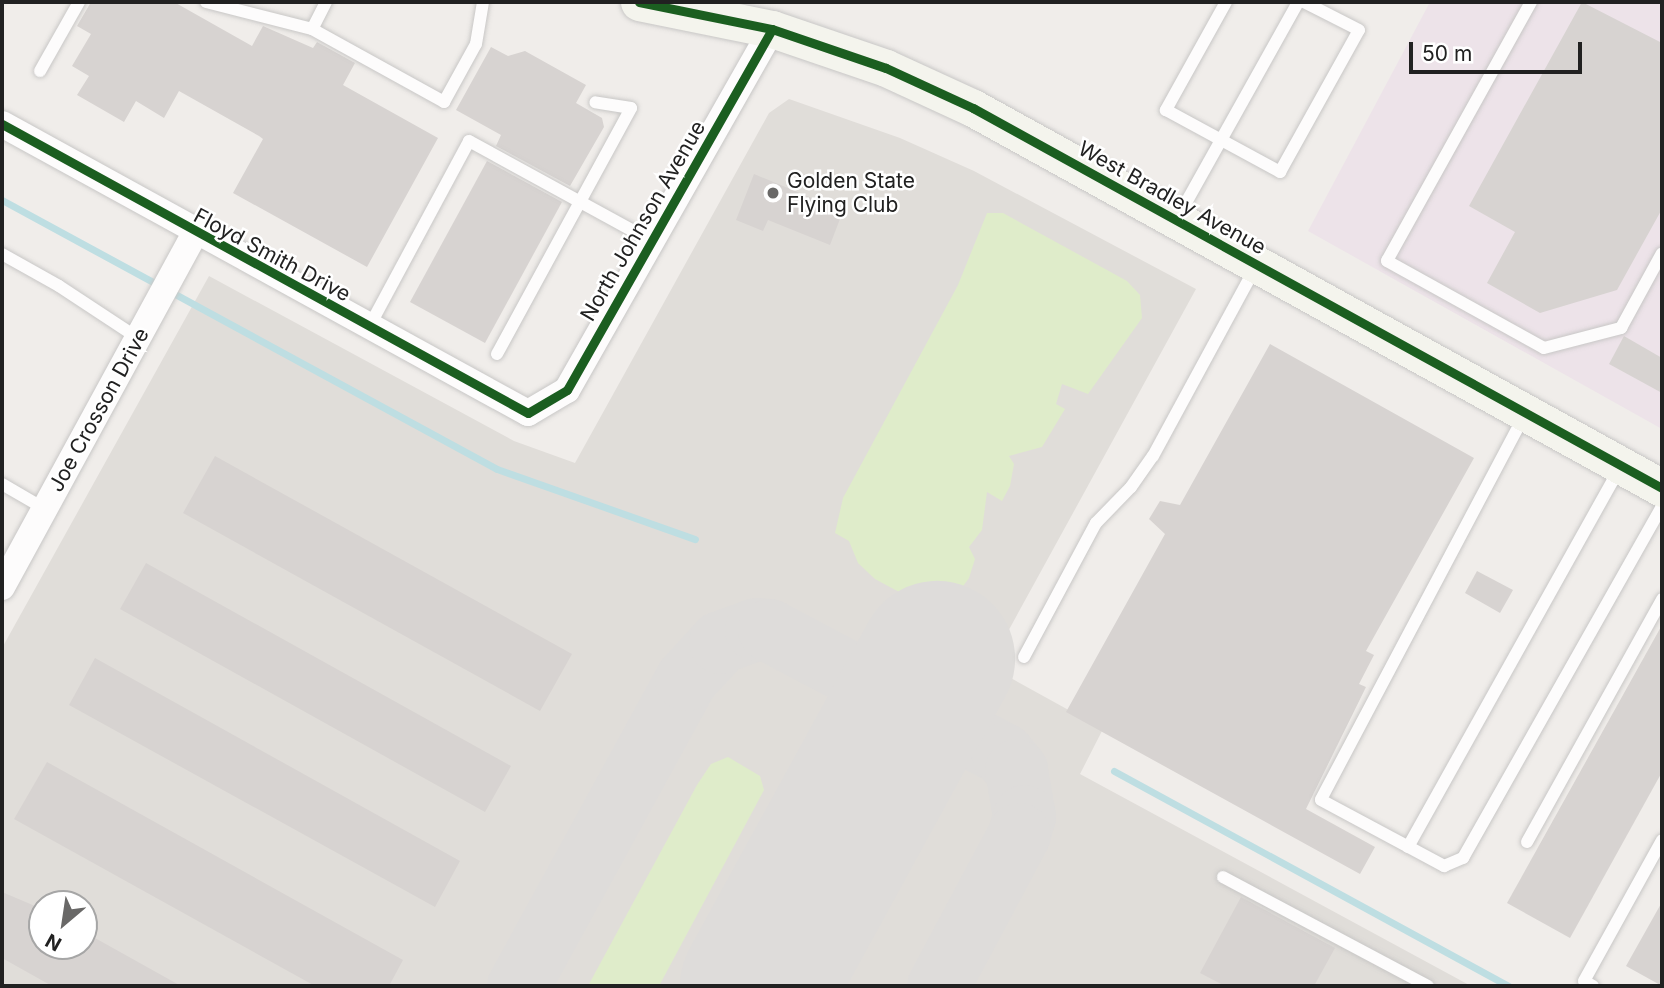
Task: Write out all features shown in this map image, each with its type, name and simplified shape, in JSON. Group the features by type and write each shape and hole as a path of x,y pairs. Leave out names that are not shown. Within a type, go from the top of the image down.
{"main road":[{"name":"West Bradley Avenue","path":"639,2 779,15 973,108 1662,488"}],"street":[{"name":"North Johnson Avenue","path":"528,413 567,390 779,15"},
{"name":"Floyd Smith Drive","path":"2,124 195,233 528,413"},
{"name":"Joe Crosson Drive","path":"2,587 195,233"}],"lane":[{"path":"40,71 79,2"},
{"path":"206,2 312,29 443,102 476,44 483,2"},
{"path":"312,29 326,2"},
{"path":"1226,2 1166,110 1280,172 1359,30 1304,2"},
{"path":"1176,220 1224,141 1298,2"},
{"path":"1531,2 1387,261 1544,348 1621,328 1662,253"},
{"path":"497,354 631,108 595,102"},
{"path":"369,327 469,141 652,241"},
{"path":"2,254 142,330"},
{"path":"1024,657 1096,523 1131,487 1153,456 1257,264"},
{"path":"1526,413 1321,800 1444,866 1462,858 1662,506"},
{"path":"1408,847 1620,465"},
{"path":"2,484 45,509"},
{"path":"1527,842 1662,599"},
{"path":"1593,986 1584,981 1662,840"},
{"path":"1223,877 1428,986"}],"shaded area":[{"path":"1430,2 1662,2 1662,429 1308,231"},
{"path":"789,99 900,138 974,171 1196,289 989,666 1103,729 1080,774 1471,986 2,986 2,648 209,276 514,441 575,463 769,113"}],"green space":[{"path":"987,213 1003,213 1127,281 1140,295 1142,318 1088,394 1062,384 1056,404 1065,409 1042,447 1009,456 1014,464 1010,486 1002,501 987,492 982,530 969,547 975,559 969,578 942,615 875,579 858,563 849,541 835,533 843,498 958,285"},
{"path":"728,757 760,776 764,790 659,986 588,986 697,785 711,764"}],"building":[{"path":"91,2 174,2 252,46 263,26 313,48 317,42 355,63 343,85 438,138 367,267 233,193 263,139 259,136 179,91 164,118 136,101 124,122 77,95 89,76 72,66 91,34 77,26"},
{"path":"1582,2 1662,43 1662,209 1617,290 1540,313 1487,283 1515,232 1469,206"},
{"path":"491,47 508,56 525,51 586,85 576,103 602,118 604,127 570,186 496,146 501,135 456,110"},
{"path":"487,161 562,202 485,343 410,302"},
{"name":"Golden State Flying Club","path":"754,174 843,211 830,245 768,220 763,231 736,220"},
{"path":"1624,336 1662,358 1662,393 1609,364"},
{"path":"1270,344 1474,458 1366,651 1374,655 1359,684 1366,687 1306,809 1375,847 1360,874 1066,712 1165,534 1149,519 1160,501 1180,505"},
{"path":"215,456 572,654 540,711 183,513"},
{"path":"146,563 511,766 485,812 120,609"},
{"path":"1477,571 1513,590 1500,613 1465,593"},
{"path":"1662,625 1662,772 1570,938 1507,903"},
{"path":"95,658 460,861 435,907 69,705"},
{"path":"47,762 403,960 389,986 315,986 14,819"},
{"path":"2,892 28,903 28,960 98,960 98,940 181,986 52,986 2,958"},
{"path":"1241,897 1335,948 1314,986 1225,986 1200,973"},
{"path":"1662,902 1662,986 1626,966"}],"waterway":[{"path":"2,200 497,469 695,539"},
{"path":"1114,771 1509,986"}],"taxiway":[{"path":"518,986 686,679 720,642 756,629 769,630 1003,754 1016,770 1024,816 1019,834 938,986"}],"runway":[{"path":"758,986 937,659"}],"cycle path":[{"path":"639,2 772,29 886,68 973,108 1662,488"},
{"path":"2,124 528,413 567,390 772,29"}],"place":[{"name":"Golden State Flying Club","path":"773,193"}]}
